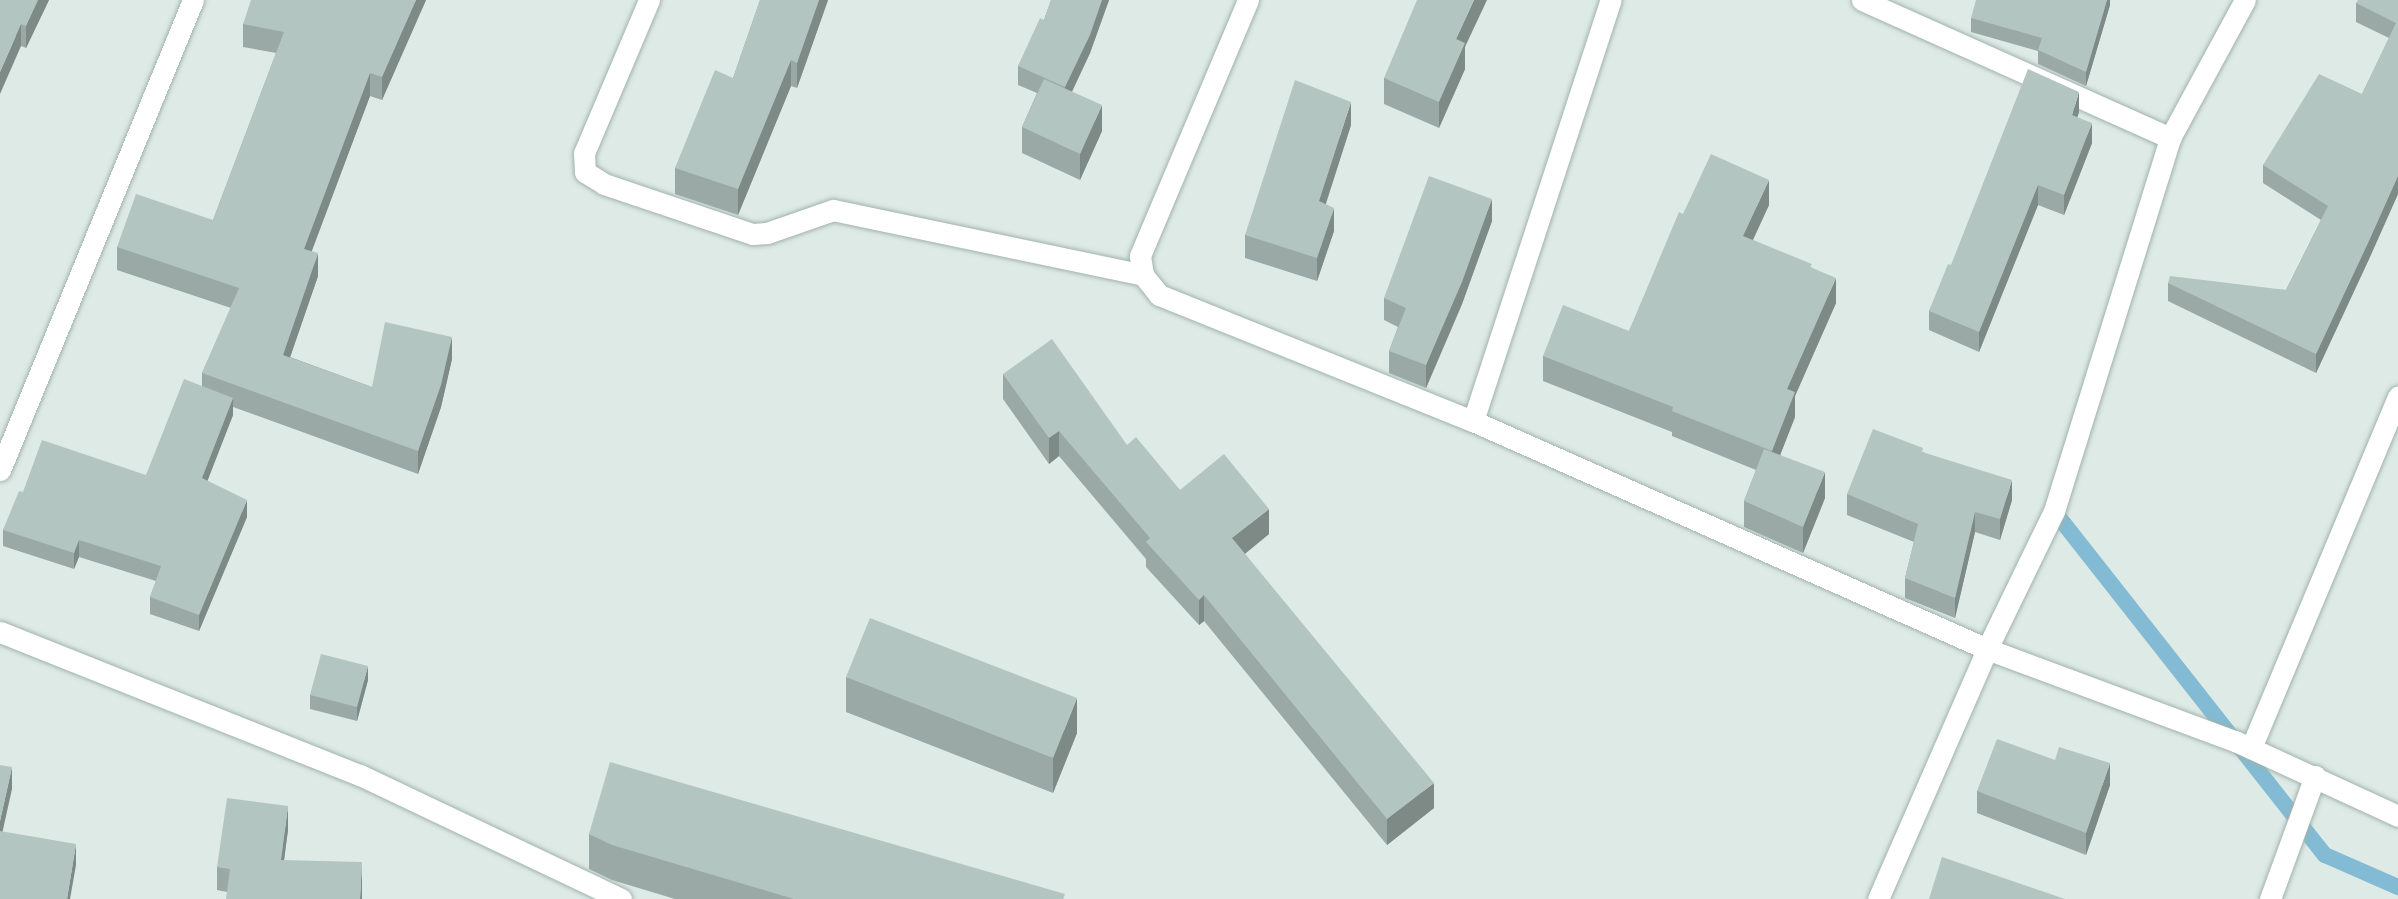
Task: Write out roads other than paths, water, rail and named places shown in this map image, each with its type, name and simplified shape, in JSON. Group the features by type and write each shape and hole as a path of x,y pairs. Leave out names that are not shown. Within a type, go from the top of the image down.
{"street":[{"path":"0,470 193,0"},
{"path":"649,0 584,153 585,172 604,184 753,234 767,233 833,210 1143,275"},
{"path":"1248,0 1140,256 1143,275 1159,295 1473,421 1987,649 2251,748 2398,816"},
{"path":"1473,421 1611,0"},
{"path":"1862,0 2170,138"},
{"path":"1878,899 1987,649 2054,511 2170,138 2245,0"},
{"path":"2251,748 2398,397"},
{"path":"0,632 360,775 621,899"},
{"path":"2270,899 2315,776"}],"waterway":[{"path":"2056,505 2054,511 2325,855 2398,887"}]}
